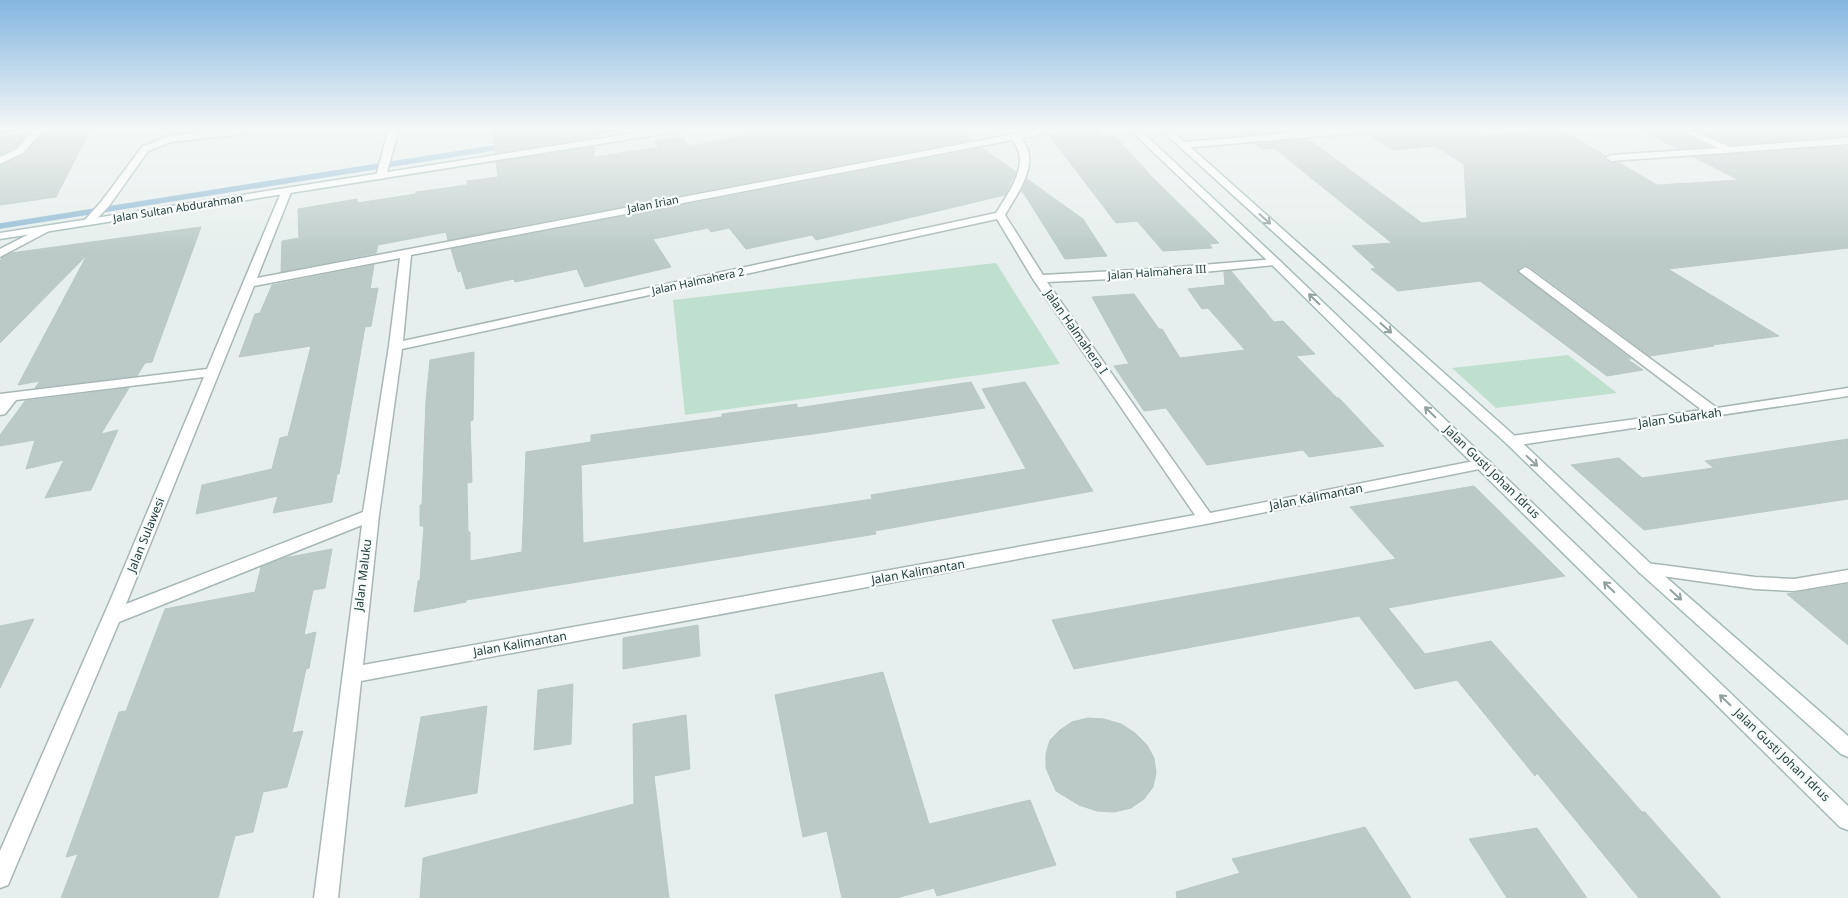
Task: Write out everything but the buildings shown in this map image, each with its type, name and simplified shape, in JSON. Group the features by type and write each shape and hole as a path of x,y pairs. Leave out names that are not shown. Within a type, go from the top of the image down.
{"street":[{"path":"88,222 105,204 130,170"},
{"name":"Jalan Sultan Abdurahman","path":"0,236 286,192 375,170"},
{"name":"Jalan Irian","path":"248,283 836,170"},
{"path":"1000,215 1020,181 1022,170"},
{"name":"Jalan Gusti Johan Idrus","path":"1178,170 1484,464 1848,820"},
{"path":"1211,170 1512,442 1646,568 1848,748"},
{"name":"Jalan Sulawesi","path":"0,877 113,617 286,192"},
{"path":"1209,199 1239,195"},
{"name":"Jalan Halmahera I","path":"1000,215 1039,279 1206,519"},
{"name":"Jalan Halmahera 2","path":"396,346 1000,215"},
{"path":"0,254 45,229"},
{"name":"Jalan Maluku","path":"326,898 370,514 396,346 406,252"},
{"name":"Jalan Halmahera III","path":"1039,279 1153,273 1275,262"},
{"path":"1525,271 1714,413"},
{"path":"0,411 5,397 212,372"},
{"name":"Jalan Subarkah","path":"1512,442 1848,392"},
{"name":"Jalan Kalimantan","path":"351,675 1206,519 1484,464"},
{"path":"113,617 370,514"},
{"path":"1646,568 1730,580 1794,585 1848,576"}],"green space":[{"path":"996,263 1060,364 685,415 673,300"},
{"path":"1568,355 1617,393 1496,408 1452,368"}],"waterway":[{"path":"0,226 355,170"}]}
